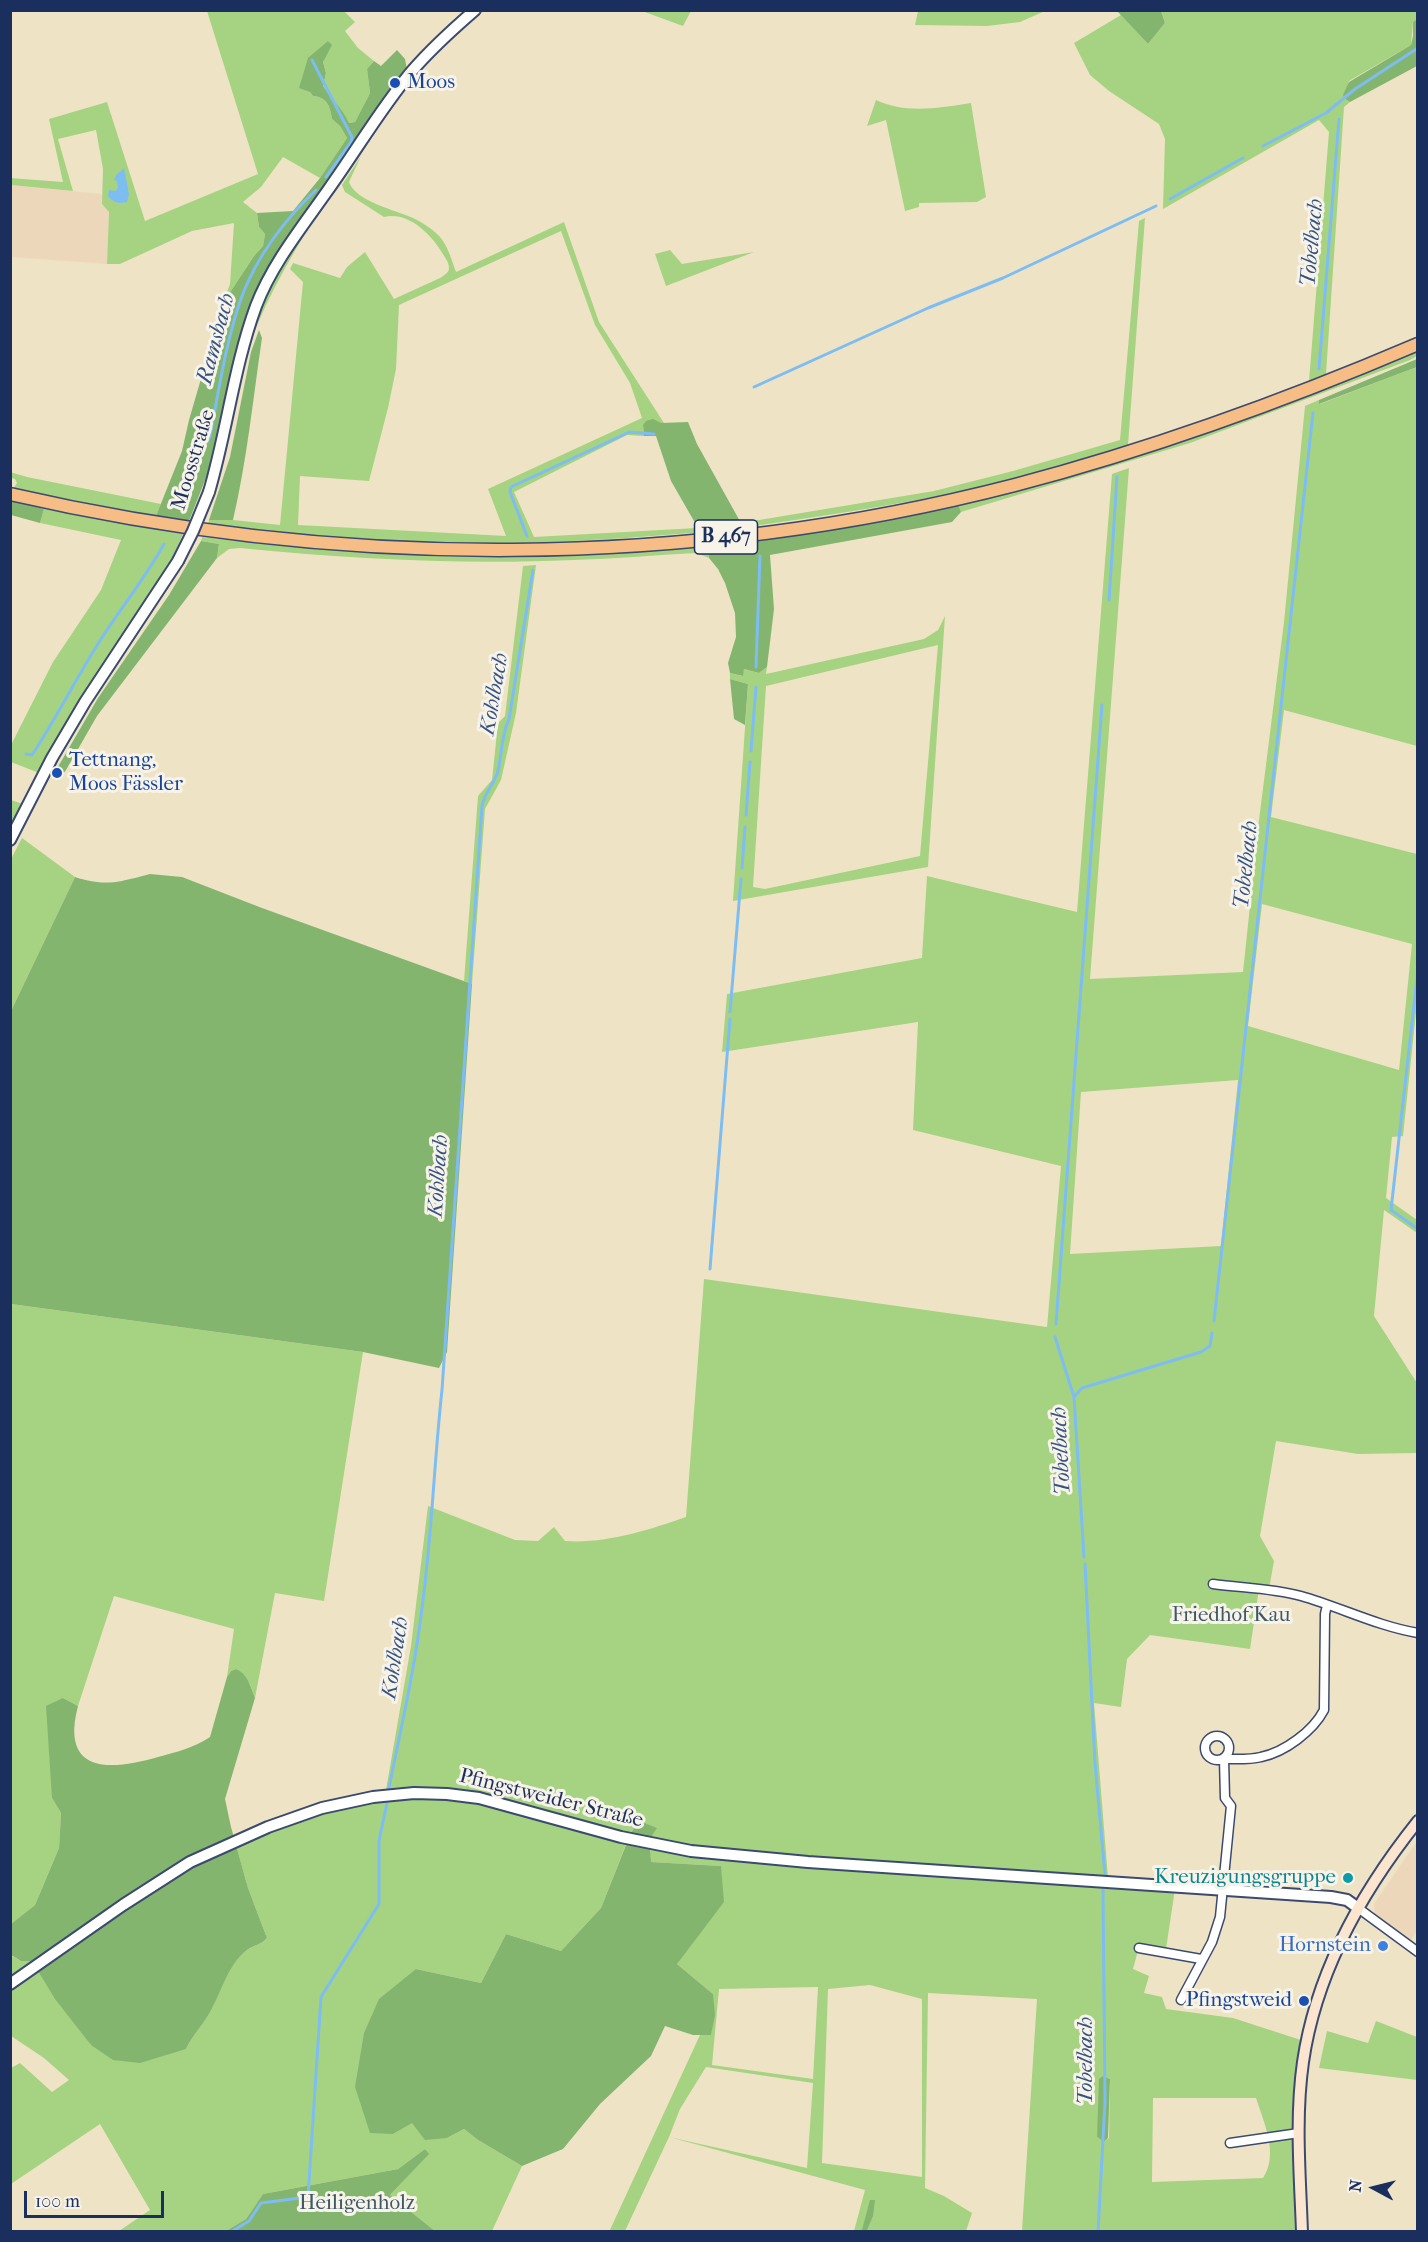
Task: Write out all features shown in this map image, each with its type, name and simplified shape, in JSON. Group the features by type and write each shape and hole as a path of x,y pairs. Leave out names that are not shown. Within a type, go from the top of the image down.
{"main road":[{"name":"B 467","path":"10,494 182,528 279,540 369,547 552,550 725,538 892,512 1013,485 1118,455 1224,420 1418,344"},
{"path":"1302,2232 1299,2133 1303,2062 1314,2011 1333,1959 1358,1908 1385,1864 1418,1821"}],"street":[{"name":"Moosstraße","path":"10,840 52,758 85,702 178,561 196,524 225,435 246,338 257,303 271,275 297,233 401,85 442,39 475,10"},
{"path":"1213,1584 1273,1590 1418,1633"},
{"path":"1181,2000 1212,1942 1220,1917 1231,1806 1225,1798 1224,1759 1249,1759 1268,1755 1300,1736 1320,1717 1324,1710 1325,1614 1328,1605"},
{"name":"Pfingstweider Straße","path":"10,1984 123,1905 190,1862 285,1821 322,1808 373,1797 431,1793 494,1802 621,1837 691,1851 808,1862 1331,1898 1347,1900 1358,1908"},
{"path":"1358,1908 1418,1952"},
{"path":"1139,1948 1201,1959"},
{"path":"1230,2143 1299,2133"}],"shaded area":[{"path":"10,185 102,194 102,204 109,211 107,264 11,257"},
{"path":"1417,1841 1417,1931 1409,1942 1375,1916 1374,1904"}],"green space":[{"path":"691,10 683,26 642,11"},
{"path":"918,10 1045,11 1020,22 987,26 915,25"},
{"path":"207,11 344,11 355,22 345,31 358,48 374,61 367,69 370,93 355,122 349,123 323,86 326,73 323,62 329,41 310,92 313,96 325,100 332,119 340,126 347,138 320,178 283,157 261,187 243,202 257,213 259,227 265,234 263,246 223,303 230,284 234,223 192,231 120,264 107,264 109,212 102,204 103,169 96,130 58,139 73,191 11,185 10,178 63,182 49,119 107,102 145,221 258,174"},
{"path":"1117,11 1161,11 1165,23 1148,44"},
{"path":"1161,11 1417,11 1417,19 1413,22 1411,45 1349,81 1345,99 1350,102 1344,107 1326,374 1309,381 1329,132 1319,120 1163,209 1165,139 1159,124 1109,91 1090,75 1074,43 1121,15 1148,44 1165,23"},
{"path":"1417,19 1417,66 1350,102 1345,99 1343,95 1349,82 1411,45 1413,22"},
{"path":"328,41 332,45 323,62 326,73 323,86 349,123 355,122 370,93 367,69 374,61 381,66 397,50 405,59 407,70 256,293 240,337 213,460 189,521 156,516 182,451 223,303 263,246 265,234 259,227 257,213 293,211 320,178 347,138 340,126 332,119 325,100 299,88 308,58"},
{"path":"876,100 911,108 935,108 971,103 986,197 977,202 919,203 919,207 905,211 886,120 867,126"},
{"path":"361,156 349,182 353,189 368,200 413,218 435,232 445,245 456,272 564,222 599,322 664,423 643,425 644,436 627,435 514,492 534,537 697,528 711,525 714,531 580,541 445,543 356,539 208,525 209,520 233,520 280,525 303,282 290,269 293,263 340,278 347,267 365,252 394,299 440,278 449,270 447,261 436,244 417,225 401,217 384,217 345,192 342,185","holes":["561,231 595,325 630,383 642,418 488,489 506,536 298,525 300,476 369,481 396,369 399,305"]},
{"path":"329,196 285,268 250,343 255,322 272,284 293,248"},
{"path":"1145,218 1128,445 962,491 858,510 725,530 722,525 934,491 1120,440 1139,221"},
{"path":"670,250 682,264 754,252 666,286 655,254"},
{"path":"259,330 262,338 246,452 233,520 209,520 230,457 251,352"},
{"path":"1417,351 1417,356 1410,360 1190,443 961,512 958,504 1027,488"},
{"path":"1417,359 1417,367 1319,404 1319,400"},
{"name":"Friedhof Kau","path":"1417,367 1417,746 1284,710 1271,817 1417,854 1417,1003 1403,1136 1392,1137 1386,1198 1417,1220 1417,1233 1384,1210 1374,1316 1417,1383 1417,1453 1358,1454 1276,1441 1260,1536 1274,1561 1269,1589 1259,1589 1250,1649 1150,1635 1127,1659 1121,1707 1094,1703 1108,1878 836,1860 703,1848 404,1789 386,1790 411,1646 428,1506 515,1540 538,1541 554,1527 565,1541 596,1540 642,1531 686,1517 704,1279 1047,1327 1061,1166 913,1130 918,1022 722,1052 727,994 922,958 927,876 1077,912 1112,474 1129,468 1090,979 1243,972 1284,622 1305,406 1319,400 1320,404","holes":["1262,904 1412,944 1399,1070 1248,1026","1238,1080 1221,1246 1070,1254 1081,1092"]},
{"path":"653,419 661,423 688,422 697,444 741,523 698,528 671,481 656,436 644,436 643,425 646,421"},
{"path":"10,472 161,504 156,516 13,489 17,483 11,478"},
{"path":"10,500 44,509 40,523 11,515"},
{"path":"958,504 961,512 952,522 770,555 774,609 767,667 759,673 744,669 743,676 730,673 728,663 736,637 735,613 725,583 709,558 709,552 734,547 733,543 864,523"},
{"path":"44,509 183,534 169,565 87,688 39,773 11,762 10,742 12,743 53,662 101,590 121,540 40,523"},
{"path":"202,537 397,553 526,555 721,545 724,549 709,552 709,558 696,553 490,562 365,558 240,548 229,549 217,558 219,544 201,541"},
{"path":"201,541 219,544 217,558 97,716 66,770 62,775 58,775 55,772 98,698 169,595"},
{"path":"536,565 516,713 501,780 485,809 472,984 464,981 478,796 492,780 498,723 505,716 523,566"},
{"path":"945,616 928,867 733,901 748,684 730,679 730,673 742,676 744,669 759,673 767,667 766,674 924,639 938,630","holes":["938,645 920,856 765,889 753,887 766,686"]},
{"path":"730,679 748,684 745,725 734,719"},
{"path":"11,800 23,804 11,829"},
{"path":"22,838 75,877 11,1011 11,859"},
{"path":"150,874 182,877 472,984 447,1352 439,1368 363,1352 11,1304 11,1011 75,877 104,883"},
{"path":"11,1304 363,1352 324,1601 275,1593 255,1698 250,1684 236,1669 231,1671 227,1677 234,1629 114,1596 78,1706 63,1698 52,1798 61,1813 59,1848 35,1905 11,1925"},
{"path":"236,1669 246,1677 255,1698 225,1799 248,1888 267,1938 247,1950 234,1964 209,2014 186,2049 140,2063 113,2060 91,2045 55,1999 32,1961 21,1961 11,1955 10,1925 35,1905 59,1848 61,1813 52,1798 46,1706 63,1698 78,1706 74,1728 76,1745 83,1756 93,1762 107,1765 140,1762 185,1749 210,1737 227,1677 231,1671"},
{"path":"436,1797 479,1803 627,1842 601,1908 561,1951 506,1934 481,1983 416,1969 393,2134 412,2122 447,2138 464,2129 522,2166 492,2231 435,2231 390,2195 428,2154 425,2149 398,2169 263,2194 246,2219 226,2231 119,2231 150,2210 100,2124 11,2184 11,2068 20,2063 52,2092 69,2080 44,2058 11,2036 10,1955 21,1961 32,1960 91,2045 186,2049 209,2014 234,1963 247,1950 267,1938 248,1888 236,1845 318,1814 376,1800"},
{"path":"639,1821 657,1828 649,1840 651,1862 721,1866 724,1902 677,1964 713,1994 715,2015 711,2035 693,2035 665,2026 651,2056 600,2104 563,2149 522,2166 464,2129 447,2138 425,2140 412,2123 393,2134 370,2133 355,2087 364,2033 379,1999 416,1969 481,1983 506,1934 561,1951 601,1908 630,1835"},
{"path":"649,1848 1175,1889 1166,1949 1140,1943 1133,1969 1149,1976 1144,1993 1162,1997 1166,2009 1233,2018 1301,2040 1295,2112 1295,2231 1022,2231 1037,1999 928,1993 925,2188 944,2196 972,2213 966,2231 854,2231 865,2190 669,2137 625,2231 609,2232 700,2035 711,2035 713,1994 677,1964 721,1866 650,1862","holes":["870,1985 922,1999 922,2177 822,2163 828,1989","818,1987 813,2079 712,2065 719,1989","706,2067 813,2083 807,2168 669,2137 680,2109","1103,2076 1110,2079 1109,2138 1104,2142 1097,2137","1153,2098 1256,2098 1270,2149 1268,2169 1263,2178 1152,2182"]},
{"path":"1376,2021 1417,2037 1417,2080 1319,2068 1327,2031 1368,2043"},
{"path":"1103,2076 1110,2079 1108,2138 1104,2142 1097,2137 1099,2079"},
{"name":"Heiligenholz","path":"425,2149 429,2154 390,2195 435,2231 226,2231 246,2219 263,2194 398,2169"},
{"path":"870,2200 875,2200 873,2216 867,2230 862,2230"}],"water":[{"path":"124,168 129,194 127,202 114,202 108,196 109,190 115,191 118,188 117,181 114,180"}],"waterway":[{"path":"1263,146 1326,113 1355,89 1418,48"},
{"name":"Ramsbach","path":"312,60 352,137 351,142 326,177"},
{"name":"Tobelbach","path":"1319,369 1339,119"},
{"path":"1170,199 1243,158"},
{"name":"Ramsbach","path":"180,508 191,479 193,449 196,445 207,442 210,436 223,365 248,281 273,239 316,190"},
{"path":"754,387 928,308 1003,278 1156,206"},
{"name":"Tobelbach","path":"1214,1321 1313,413"},
{"name":"Kohlbach","path":"527,536 510,492 511,487 629,432 654,434"},
{"path":"1109,600 1117,477"},
{"name":"Ramsbach","path":"26,754 32,755 81,671 164,544"},
{"path":"756,667 760,556"},
{"name":"Kohlbach","path":"389,1788 416,1653 428,1553 442,1390 482,806 498,771 503,738 509,719 533,570"},
{"path":"751,751 756,687"},
{"path":"1056,1324 1102,705"},
{"path":"746,815 750,762"},
{"path":"742,868 745,827"},
{"path":"730,1012 741,879"},
{"path":"1418,969 1391,1210 1418,1229"},
{"path":"710,1269 730,1019"},
{"name":"Tobelbach","path":"1084,1557 1074,1397 1082,1388 1201,1352 1210,1346 1212,1333"},
{"path":"1055,1337 1074,1397"},
{"name":"Tobelbach","path":"1085,1564 1095,1763 1105,1875"},
{"name":"Kohlbach","path":"231,2232 249,2221 261,2203 308,2197 321,1997 379,1904 379,1841 387,1803"},
{"name":"Tobelbach","path":"1098,2232 1105,2102 1103,1890"}],"place":[{"name":"Moos","path":"395,83"},
{"name":"Tettnang, Moos Fässler","path":"57,773"},
{"name":"Kreuzigungsgruppe","path":"1348,1878"},
{"name":"Hornstein","path":"1383,1946"},
{"name":"Pfingstweid","path":"1304,2001"}]}
